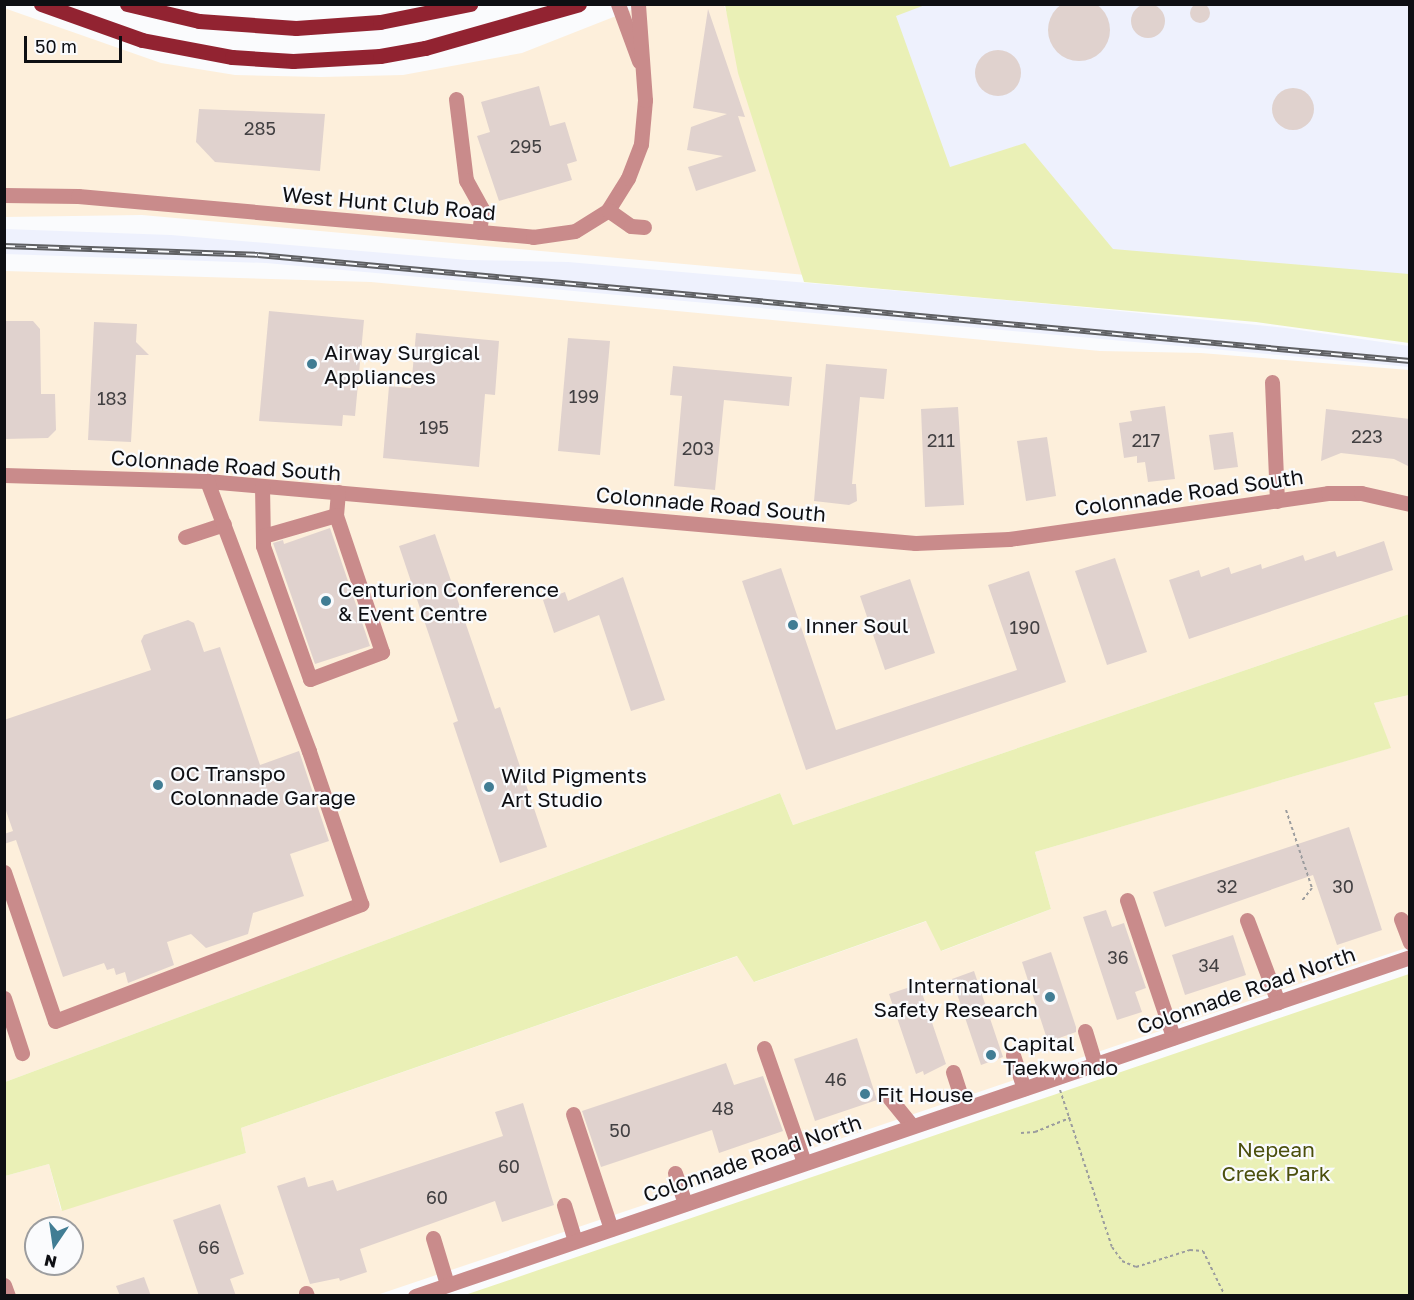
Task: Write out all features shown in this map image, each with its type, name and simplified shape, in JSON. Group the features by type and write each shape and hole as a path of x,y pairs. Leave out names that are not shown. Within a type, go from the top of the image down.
{"main road":[{"path":"41,4 150,42 232,57 293,61 380,56 425,48 579,4"},
{"path":"127,4 181,11 251,26 333,26 409,18 470,4"}],"street":[{"name":"West Hunt Club Road","path":"618,4 640,64"},
{"name":"West Hunt Club Road","path":"4,195 78,196 479,232 557,236 592,224 608,210 628,178 641,144 645,100 640,64 642,34 638,4"},
{"path":"456,99 466,180 482,209 479,232"},
{"path":"608,210 631,226 644,227"},
{"path":"1272,382 1277,501"},
{"name":"Colonnade Road South","path":"4,475 207,481 915,543 1009,539 1277,501 1361,493 1410,504"},
{"path":"4,872 55,1021 361,904 309,751 207,481"},
{"path":"262,486 263,536 310,679 382,652 336,515 338,492"},
{"path":"263,536 336,515"},
{"path":"185,537 224,524"},
{"path":"1127,900 1173,1037"},
{"path":"1401,919 1410,942"},
{"path":"1248,920 1278,1002"},
{"name":"Colonnade Road North","path":"415,1296 1410,957"},
{"path":"4,998 22,1053"},
{"path":"1085,1032 1095,1064"},
{"path":"764,1048 804,1162"},
{"path":"1013,1055 1024,1088"},
{"path":"953,1072 965,1108"},
{"path":"887,1095 912,1126"},
{"path":"573,1114 611,1229"},
{"path":"675,1173 685,1203"},
{"path":"564,1205 575,1240"},
{"path":"433,1238 447,1284"},
{"path":"4,1286 8,1296"}],"path":[{"path":"1287,810 1312,888 1301,902"},
{"path":"1055,1077 1112,1247 1122,1261 1136,1267 1190,1250 1203,1251 1225,1296"},
{"path":"1021,1133 1035,1132 1070,1118"}],"shaded area":[{"path":"644,5 724,5 817,276 142,215 5,217 4,8 161,63 235,75 321,77 403,75 522,53"},
{"path":"736,5 1409,5 1409,279 982,280"},
{"path":"5,229 171,235 468,260 568,262 1060,305 1286,328 1409,346 1409,367 266,263 5,254"},
{"path":"5,271 371,282 1100,351 1201,353 1409,370 1409,614 793,825 780,793 5,1082"},
{"path":"1409,695 1409,947 377,1295 5,1296 5,1176 49,1164 61,1210 246,1153 241,1128 738,956 755,982 927,921 942,951 1051,909 1035,852 1390,748 1374,703"}],"green space":[{"path":"725,5 925,5 896,16 950,167 1025,143 1113,249 1409,274 1409,343 1256,322 804,282 738,73"},
{"path":"1409,614 1409,695 1374,703 1391,748 1035,852 1051,909 941,951 926,921 754,982 737,956 241,1128 246,1153 62,1211 49,1164 5,1176 5,1082 780,793 793,825"},
{"name":"Nepean Creek Park","path":"1409,974 1409,1295 465,1295"}],"building":[{"path":"1079,-1 1101,8 1110,30 1101,52 1079,61 1057,52 1048,30 1057,8"},
{"path":"1200,3 1207,6 1210,13 1207,20 1200,23 1193,20 1190,13 1193,6"},
{"path":"1148,4 1160,9 1165,21 1160,33 1148,38 1136,33 1131,21 1136,9"},
{"path":"708,9 745,117 738,116 756,171 696,191 688,167 723,156 687,150 691,127 727,114 693,108"},
{"path":"998,50 1014,57 1021,73 1014,89 998,96 982,89 975,73 982,57"},
{"path":"539,86 550,126 565,122 577,161 567,164 572,180 499,201 477,136 490,132 481,102"},
{"path":"1293,88 1301,89 1308,94 1313,101 1313,117 1308,124 1301,129 1293,130 1285,129 1278,124 1273,117 1272,109 1273,101 1278,94 1285,89"},
{"path":"199,109 325,114 320,171 215,162 196,142"},
{"name":"Airway Surgical Appliances","path":"269,311 364,320 355,416 343,415 342,426 259,421"},
{"path":"4,321 33,321 40,329 41,394 55,394 56,430 48,438 4,439"},
{"path":"94,322 137,324 136,342 149,355 136,355 131,442 88,440"},
{"path":"416,333 499,341 495,395 485,394 479,467 383,458 389,386 411,388"},
{"path":"568,338 610,341 600,455 558,451"},
{"path":"826,364 887,369 884,399 860,397 852,484 856,484 857,501 849,505 814,501"},
{"path":"673,366 792,377 789,406 724,400 715,490 674,486 682,396 670,395"},
{"path":"1165,406 1175,479 1148,482 1145,462 1137,463 1137,456 1124,458 1119,423 1132,421 1130,411"},
{"path":"958,407 964,505 925,507 921,409"},
{"path":"1326,409 1410,419 1410,467 1394,459 1341,453 1321,461"},
{"path":"1233,432 1238,467 1214,470 1209,435"},
{"path":"1047,437 1056,496 1026,501 1017,441"},
{"name":"Centurion Conference & Event Centre","path":"330,528 370,646 315,664 273,543 283,540 284,544"},
{"path":"435,534 495,709 500,707 547,847 500,863 453,723 458,721 399,546"},
{"path":"1384,541 1393,570 1189,639 1169,580 1199,570 1201,577 1229,567 1231,574 1261,564 1262,569 1303,555 1305,561 1335,551 1337,557"},
{"path":"1115,558 1147,652 1107,665 1075,571"},
{"path":"781,568 836,730 1017,670 988,585 1029,571 1066,682 806,770 742,581"},
{"path":"623,577 665,700 631,711 599,615 554,633 543,600 565,592 568,601"},
{"path":"910,579 935,653 885,670 860,596"},
{"name":"OC Transpo Colonnade Garage","path":"188,620 194,623 204,652 220,647 260,765 299,751 329,841 290,854 304,896 253,913 248,934 206,948 191,934 167,942 174,965 128,983 125,972 116,975 114,968 107,970 104,963 63,977 16,840 4,844 4,834 13,831 4,805 4,720 151,670 141,641 144,635"},
{"path":"1349,827 1382,930 1337,945 1313,875 1165,927 1153,892"},
{"path":"1106,910 1112,927 1124,923 1146,988 1135,992 1142,1012 1117,1020 1083,917"},
{"path":"1233,935 1246,975 1185,995 1172,955"},
{"name":"International Safety Research","path":"1051,952 1076,1032 1048,1042 1022,962"},
{"path":"974,971 1003,1057 981,1065 952,979"},
{"path":"919,984 946,1064 924,1075 923,1071 916,1074 889,994"},
{"path":"857,1038 877,1100 815,1121 794,1059"},
{"path":"726,1063 734,1085 763,1076 783,1131 719,1153 712,1130 601,1167 582,1111"},
{"path":"523,1103 554,1205 502,1222 495,1201 360,1249 367,1272 340,1281 339,1278 310,1284 277,1186 305,1177 308,1187 333,1180 337,1191 503,1136 495,1112"},
{"path":"220,1204 244,1274 230,1279 236,1296 199,1296 173,1220"},
{"path":"144,1277 151,1296 120,1296 116,1286"}],"railway":[{"path":"4,246 258,255 1410,361"}],"place":[{"name":"Airway Surgical Appliances","path":"312,364"},
{"name":"Centurion Conference & Event Centre","path":"326,601"},
{"name":"Inner Soul","path":"793,625"},
{"name":"OC Transpo Colonnade Garage","path":"158,785"},
{"name":"Wild Pigments Art Studio","path":"489,787"},
{"name":"International Safety Research","path":"1050,997"},
{"name":"Capital Taekwondo","path":"991,1055"},
{"name":"Fit House","path":"865,1094"}]}
